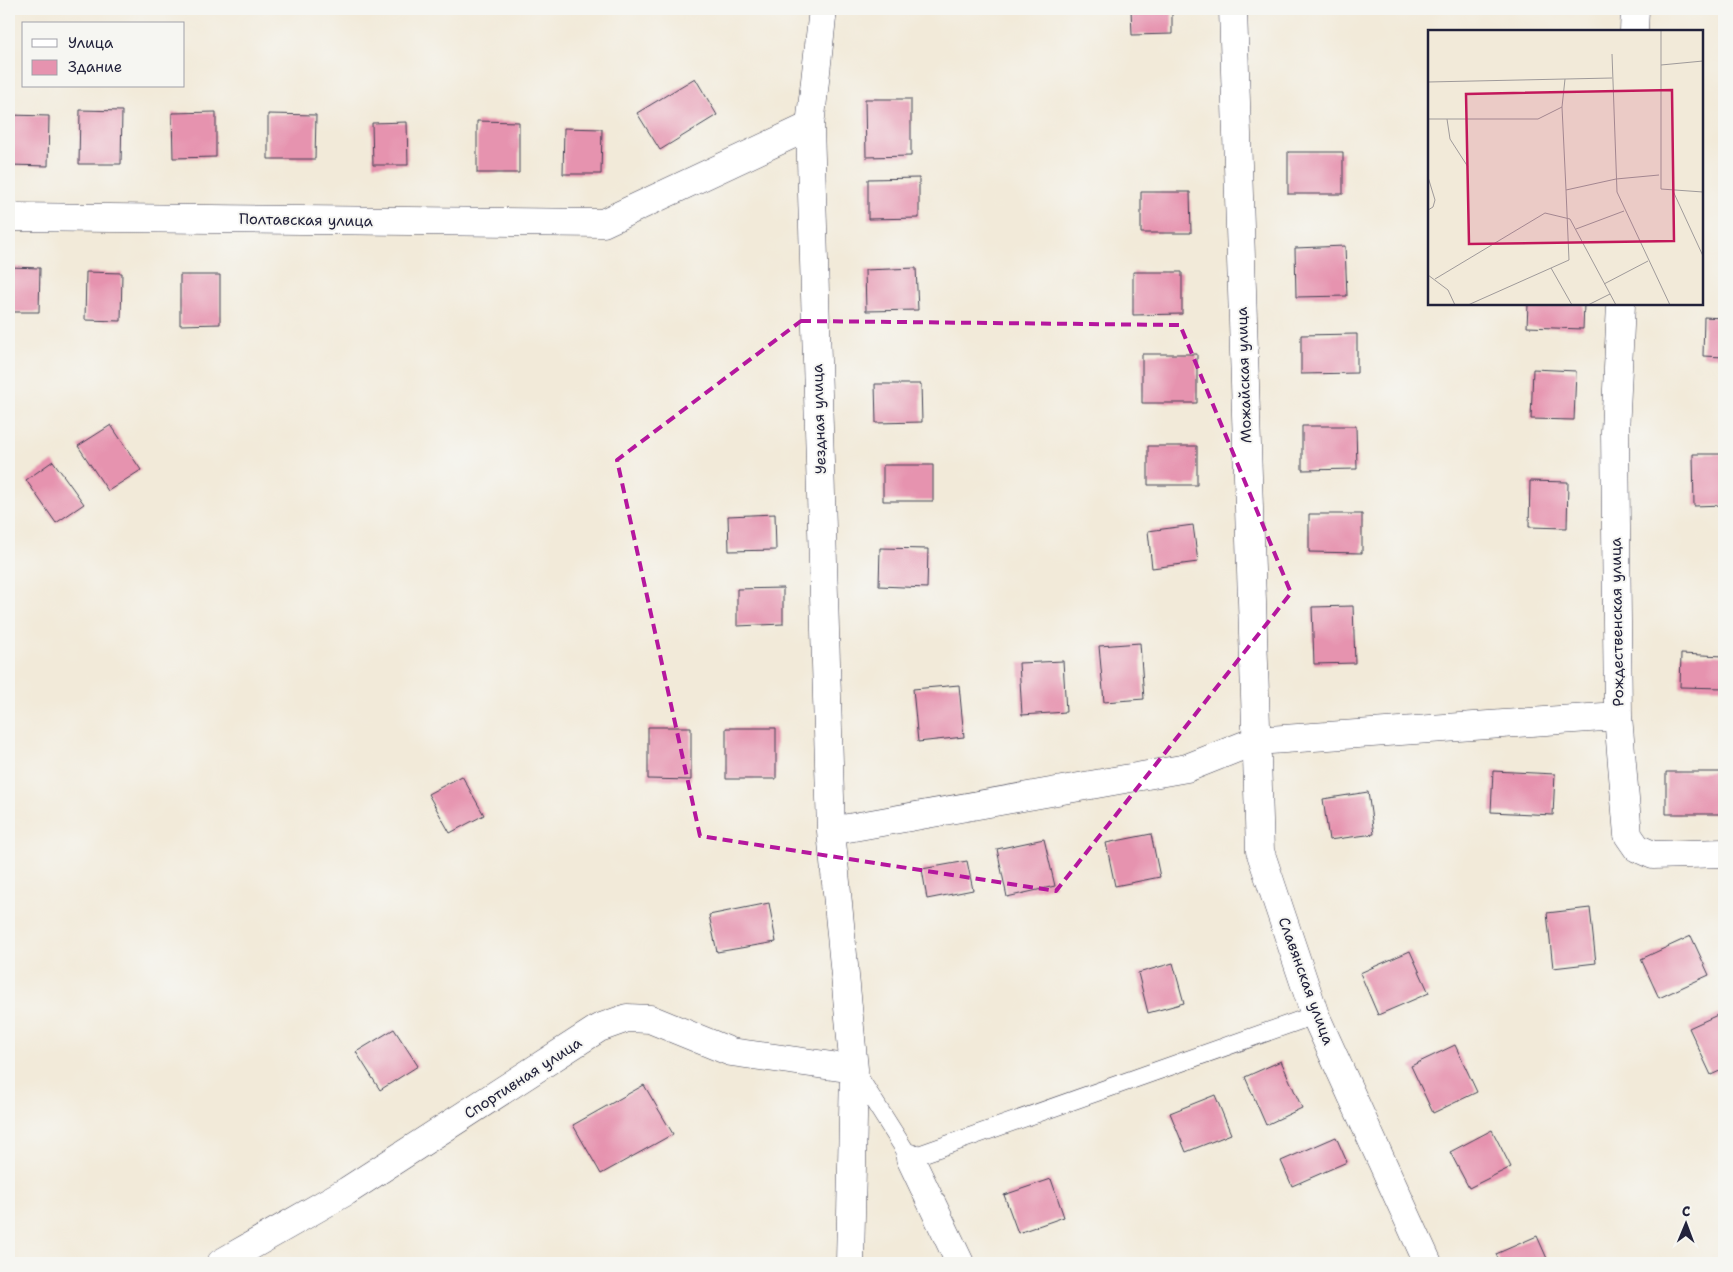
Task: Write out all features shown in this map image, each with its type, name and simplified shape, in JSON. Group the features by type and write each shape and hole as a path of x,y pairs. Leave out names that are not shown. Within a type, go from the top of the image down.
{"street":[{"name":"Уездная улица","path":"823,9 810,126 831,830 854,1069 850,1263"},
{"name":"Можайская улица","path":"1233,9 1254,741"},
{"path":"1634,30 1635,9"},
{"name":"Полтавская улица","path":"9,217 603,223 810,126"},
{"name":"Рождественская улица","path":"1621,305 1615,432 1618,716 1628,835 1637,848 1653,855 1724,853"},
{"path":"831,830 1188,768 1254,741 1618,716"},
{"name":"Славянская улица","path":"1254,741 1260,851 1315,1015 1428,1263"},
{"name":"Спортивная улица","path":"221,1263 347,1191 600,1028 627,1018 650,1019 731,1052 854,1069"},
{"path":"910,1158 960,1263"}],"lane":[{"path":"854,1069 910,1158 1315,1015"}],"highlighted area":[{"path":"801,321 1180,325 1291,593 1056,891 700,836 617,460"}],"building":[{"path":"1131,9 1172,9 1172,34 1132,35"},
{"path":"695,78 717,115 660,150 637,113"},
{"path":"865,99 911,99 911,156 866,157"},
{"path":"80,110 122,111 121,164 79,164"},
{"path":"216,112 216,157 173,158 172,113"},
{"path":"268,114 316,115 315,159 268,159"},
{"path":"9,115 49,116 48,166 9,165"},
{"path":"477,121 519,122 519,173 477,173"},
{"path":"407,122 408,165 373,165 372,123"},
{"path":"564,128 602,129 601,174 563,174"},
{"path":"1288,152 1343,152 1343,194 1288,194"},
{"path":"919,178 919,218 868,219 868,179"},
{"path":"1141,192 1190,192 1191,233 1141,233"},
{"path":"1345,246 1347,296 1296,297 1295,248"},
{"path":"9,267 40,268 39,312 9,312"},
{"path":"916,268 918,310 866,311 865,270"},
{"path":"86,272 122,273 121,321 85,320"},
{"path":"1133,272 1182,272 1182,314 1133,315"},
{"path":"180,275 220,275 220,324 180,325"},
{"path":"1528,305 1584,305 1583,329 1527,327"},
{"path":"1704,317 1724,318 1724,357 1703,356"},
{"path":"1357,334 1357,373 1301,374 1301,335"},
{"path":"1142,354 1197,354 1197,403 1142,403"},
{"path":"1533,369 1576,371 1574,420 1531,419"},
{"path":"875,384 921,384 922,422 876,423"},
{"path":"111,425 141,470 108,491 78,446"},
{"path":"1302,426 1356,426 1357,469 1302,470"},
{"path":"1148,446 1197,446 1197,485 1148,485"},
{"path":"1693,454 1724,454 1724,505 1694,506"},
{"path":"53,461 84,504 56,523 26,480"},
{"path":"883,465 933,465 933,501 883,501"},
{"path":"1530,481 1568,482 1567,528 1529,527"},
{"path":"775,514 776,550 729,551 728,516"},
{"path":"1309,514 1362,514 1362,553 1309,552"},
{"path":"1193,525 1198,562 1152,568 1148,531"},
{"path":"880,548 928,549 927,588 879,586"},
{"path":"783,588 783,624 737,626 737,589"},
{"path":"1353,606 1355,663 1314,664 1312,607"},
{"path":"1140,643 1144,699 1104,702 1099,646"},
{"path":"1681,654 1724,656 1724,688 1680,687"},
{"path":"1063,661 1066,712 1022,715 1019,663"},
{"path":"959,685 964,737 918,742 913,689"},
{"path":"648,727 691,727 691,780 648,779"},
{"path":"726,728 776,728 776,779 726,779"},
{"path":"1493,771 1555,774 1553,815 1491,812"},
{"path":"1666,772 1724,772 1724,814 1666,814"},
{"path":"462,776 484,815 450,833 428,794"},
{"path":"1368,792 1374,834 1329,840 1323,799"},
{"path":"1151,834 1160,877 1115,886 1106,843"},
{"path":"1044,839 1055,886 1007,897 997,849"},
{"path":"967,861 973,890 927,899 922,869"},
{"path":"769,903 776,942 717,952 709,915"},
{"path":"1590,908 1596,963 1553,968 1547,913"},
{"path":"1691,936 1709,975 1659,998 1641,959"},
{"path":"1410,951 1429,993 1378,1015 1360,973"},
{"path":"1173,963 1184,1003 1148,1013 1138,973"},
{"path":"1724,1012 1724,1069 1711,1075 1689,1028"},
{"path":"394,1029 418,1066 380,1090 356,1052"},
{"path":"1455,1045 1477,1092 1433,1113 1411,1066"},
{"path":"1281,1061 1302,1108 1266,1125 1245,1077"},
{"path":"644,1085 673,1134 601,1174 573,1125"},
{"path":"1215,1095 1231,1134 1186,1152 1170,1113"},
{"path":"1492,1130 1511,1167 1469,1188 1450,1152"},
{"path":"1336,1137 1347,1162 1292,1186 1281,1161"},
{"path":"1051,1179 1064,1217 1018,1233 1004,1195"},
{"path":"1537,1236 1549,1263 1500,1263 1496,1254"}]}
